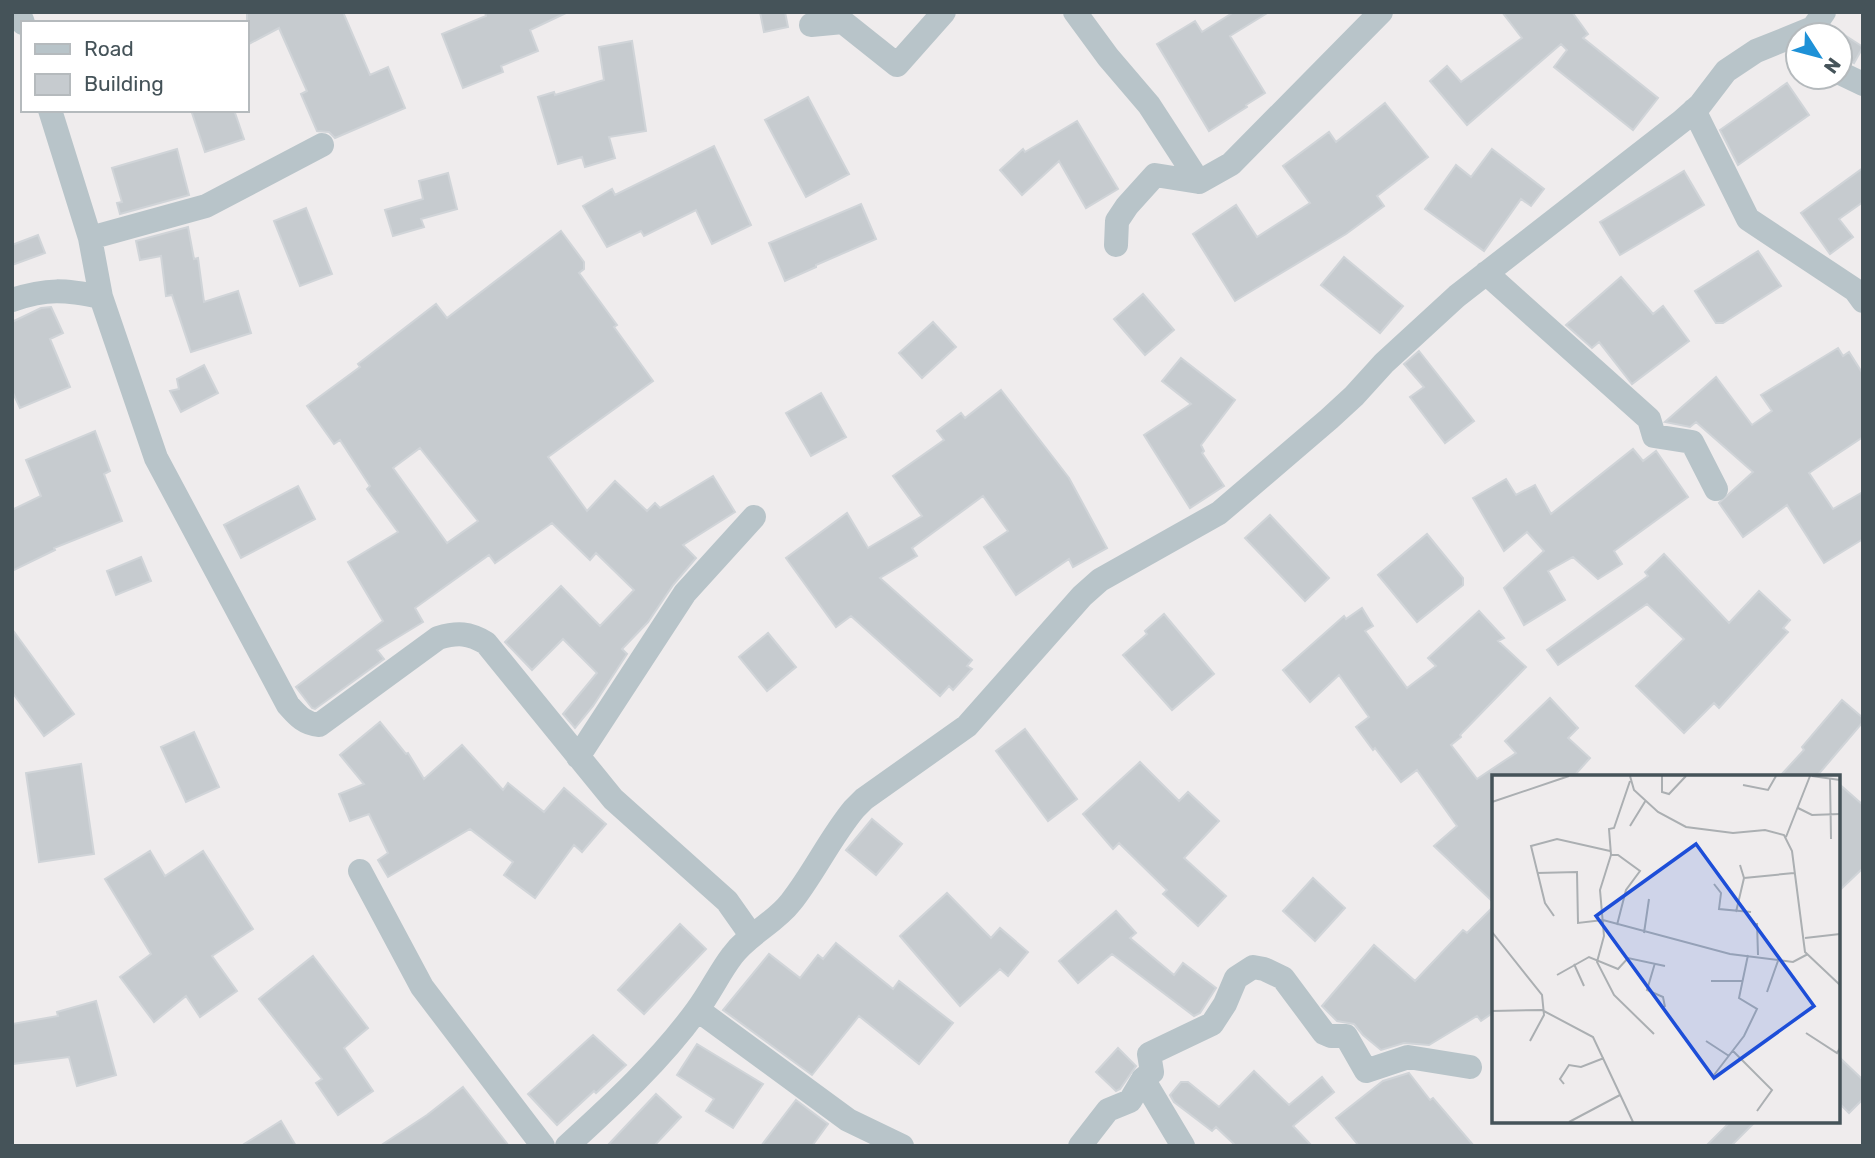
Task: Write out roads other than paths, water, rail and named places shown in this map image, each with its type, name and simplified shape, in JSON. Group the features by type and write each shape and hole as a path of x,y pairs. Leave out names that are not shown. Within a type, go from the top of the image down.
{"street":[{"path":"811,25 843,22 897,65 944,12"},
{"path":"1075,12 1108,57 1149,105 1199,182"},
{"path":"1116,245 1117,220 1155,175 1199,182 1231,164 1381,12"},
{"path":"1793,12 1810,21"},
{"path":"567,1146 632,1086 698,1010 732,955 751,935 780,915 792,901 854,809 864,799 967,726 1082,596 1100,580 1219,513 1329,419 1384,363 1457,296 1694,110 1726,71 1756,51 1784,39"},
{"path":"1694,110 1748,219 1855,290 1863,301"},
{"path":"51,112 90,238 101,297 156,458 288,705 299,718 319,725 438,638 455,633 471,635 486,643 613,799 727,901 751,935"},
{"path":"90,238 206,206 322,145"},
{"path":"1486,272 1649,419 1654,436 1692,442 1716,489"},
{"path":"12,300 47,290 101,297"},
{"path":"578,757 685,593 754,517"},
{"path":"360,871 422,987 543,1146"},
{"path":"1080,1146 1108,1110 1130,1101 1143,1079 1152,1072 1149,1054 1212,1024 1236,978 1253,967 1283,978 1324,1033 1346,1036 1366,1071 1408,1057 1470,1067"},
{"path":"698,1010 848,1120 902,1146"},
{"path":"1143,1079 1183,1146"}]}
